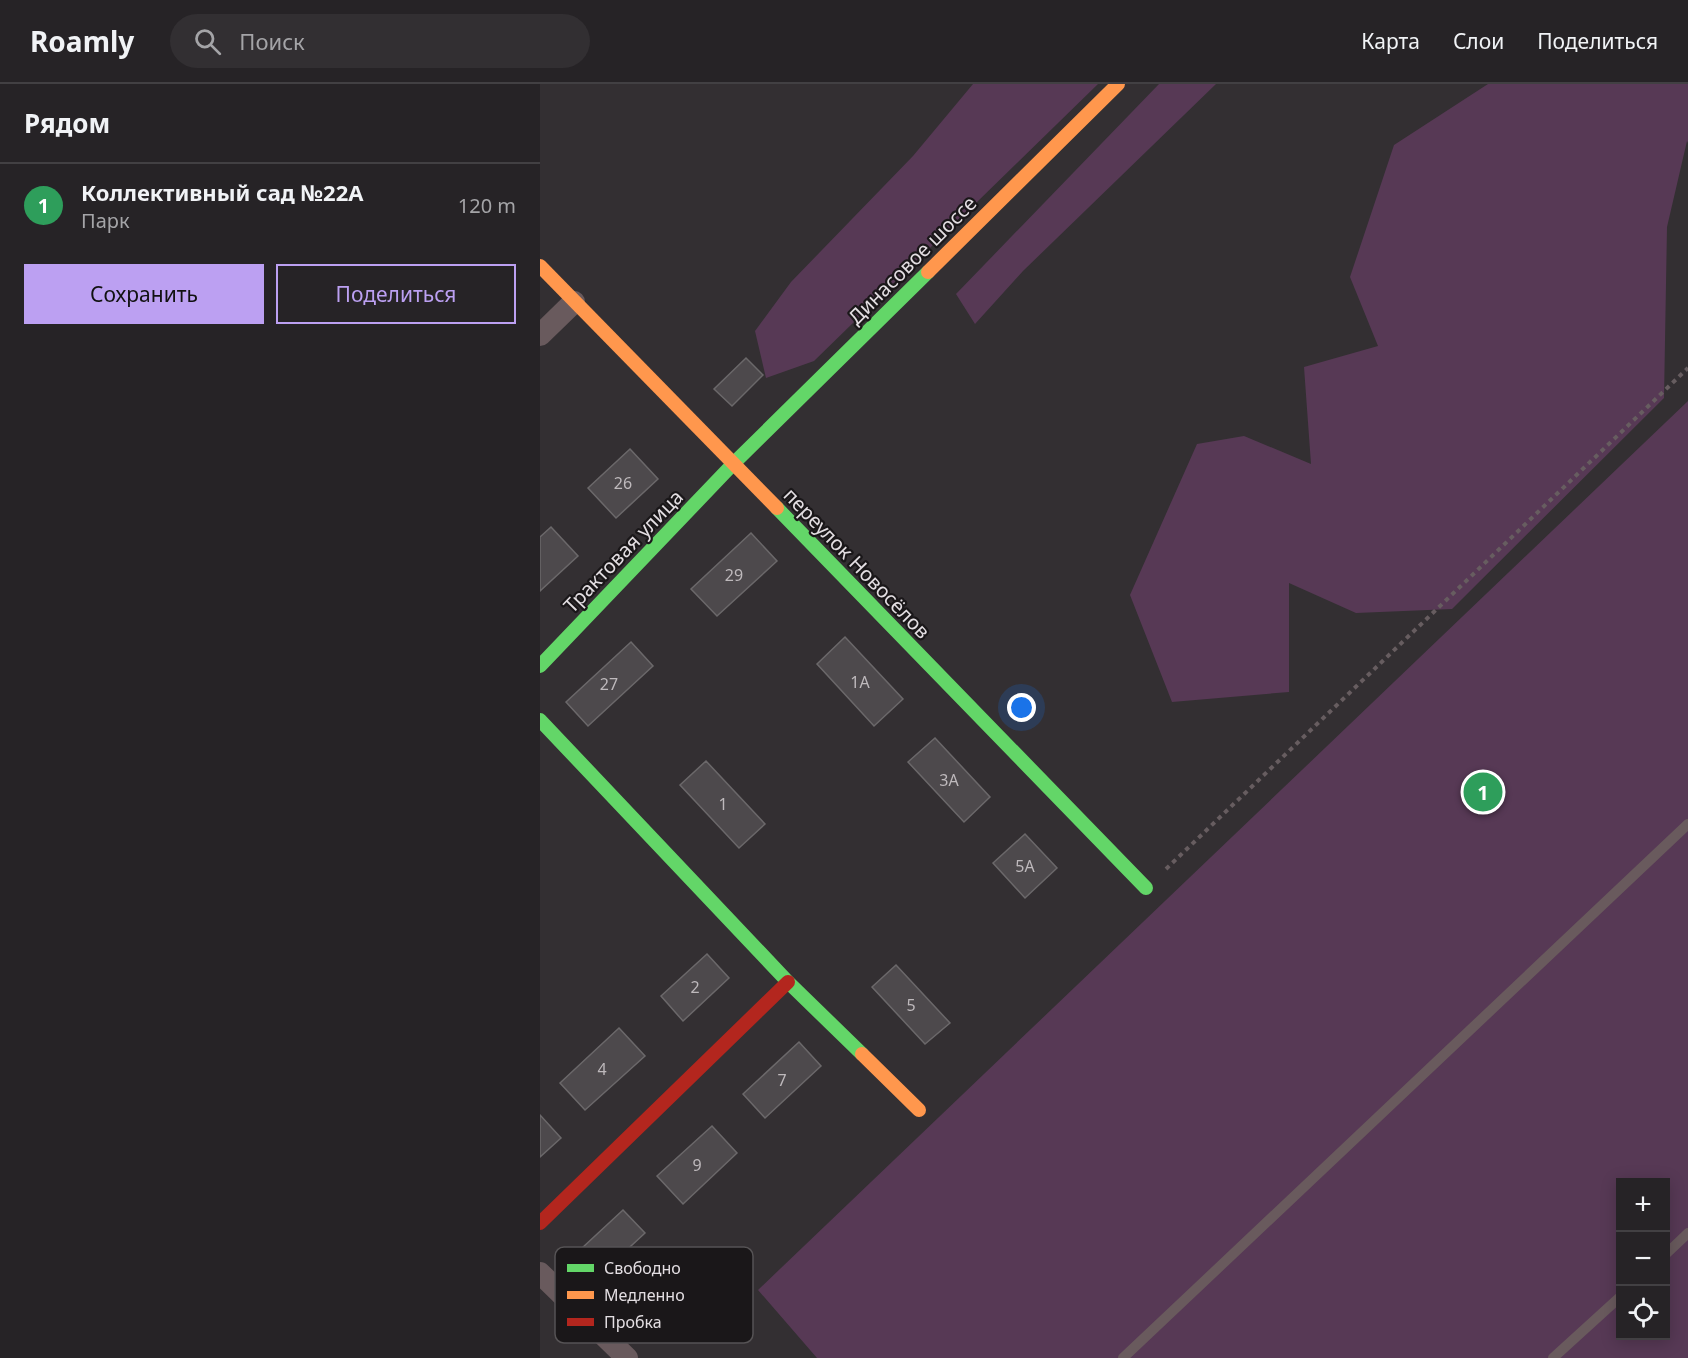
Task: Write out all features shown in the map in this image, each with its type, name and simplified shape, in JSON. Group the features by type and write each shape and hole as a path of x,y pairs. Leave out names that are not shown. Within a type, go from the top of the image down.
{"street":[{"name":"Динасовое шоссе","path":"733,464 1118,84"},
{"name":"переулок Новосёлов","path":"540,266 1146,888"},
{"path":"540,335 574,302"},
{"name":"Трактовая улица","path":"540,666 733,464"},
{"path":"540,720 788,982 919,1110"},
{"path":"540,1223 788,982"},
{"path":"540,1273 555,1288"},
{"path":"610,1343 627,1358"}],"lane":[{"path":"1123,1358 1688,824"},
{"path":"1670,1249 1688,1233"},
{"path":"1553,1358 1616,1301"}],"path":[{"path":"1146,888 1688,368"}],"shaded area":[{"path":"973,84 1098,84 814,361 766,378 755,331 791,282 913,156"},
{"path":"1159,84 1216,84 1023,271 975,324 956,294"},
{"path":"1488,84 1688,84 1688,143 1687,141 1667,227 1664,398 1452,609 1356,613 1289,583 1289,692 1172,702 1130,595 1197,444 1244,436 1311,464 1304,367 1378,346 1350,277 1394,145"},
{"path":"1688,401 1688,1358 817,1358 758,1290"}],"building":[{"path":"746,358 763,375 732,406 714,389"},
{"path":"630,449 658,479 616,518 588,488"},
{"path":"551,527 578,556 540,591 540,537"},
{"path":"751,533 777,561 717,616 691,589"},
{"path":"845,637 903,699 874,726 817,664"},
{"path":"631,642 653,666 588,726 566,702"},
{"path":"935,738 990,797 964,822 908,762"},
{"path":"706,761 765,824 739,848 680,785"},
{"path":"1025,834 1057,868 1025,898 993,863"},
{"path":"707,954 729,978 683,1021 661,996"},
{"path":"896,965 950,1023 925,1044 872,987"},
{"path":"619,1028 645,1056 585,1110 560,1083"},
{"path":"799,1042 821,1066 765,1118 743,1094"},
{"path":"540,1115 561,1138 540,1157"},
{"path":"712,1126 737,1153 683,1204 657,1176"},
{"path":"623,1210 645,1233 630,1247 583,1247"}],"traffic: fast":[{"path":"540,666 733,464 928,272"},
{"path":"777,508 1146,888"},
{"path":"540,720 788,982 862,1054"}],"traffic: slow":[{"path":"928,272 1118,84"},
{"path":"540,266 777,508"},
{"path":"862,1054 919,1110"}],"traffic: jam":[{"path":"540,1223 788,982"}],"place":[{"name":"Коллективный сад №22А","path":"1483,792"}]}
